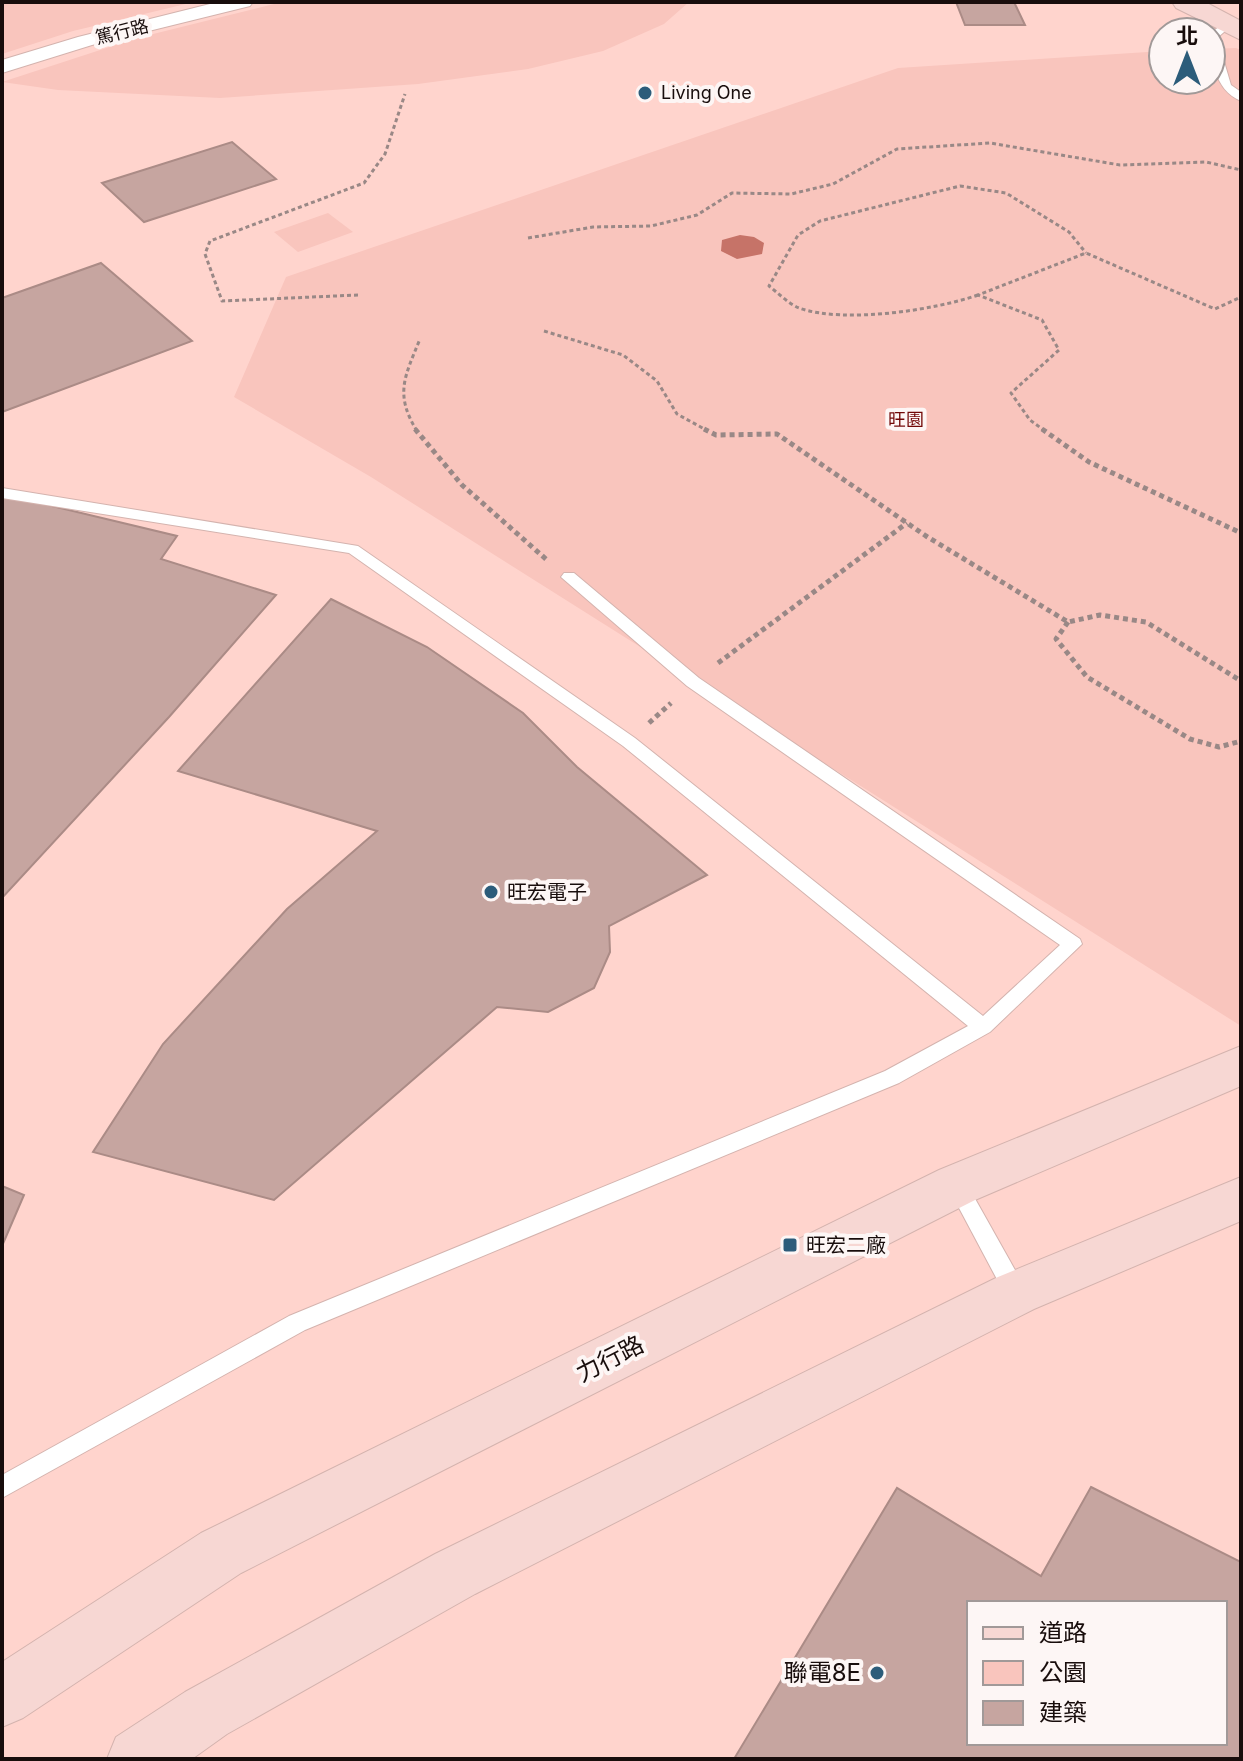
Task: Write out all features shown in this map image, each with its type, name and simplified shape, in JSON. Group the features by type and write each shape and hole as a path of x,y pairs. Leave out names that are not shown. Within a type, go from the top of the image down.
{"street":[{"name":"篤行路","path":"2,67 85,41 243,2"},
{"path":"1185,2 1232,18"},
{"name":"力行路","path":"2,1697 221,1553 957,1185 1241,1065"},
{"path":"138,1759 206,1713 455,1574 1016,1293 1241,1198"}],"lane":[{"path":"1232,18 1211,37 1226,86 1241,98"},
{"path":"2,493 353,549 629,742 983,1027"},
{"path":"2,1487 297,1323 892,1077 983,1027 1073,944 693,682 569,577"},
{"path":"957,1185 1016,1293"}],"path":[{"path":"358,295 222,301 205,254 210,241 364,183 373,175 399,117 405,94"},
{"path":"528,238 593,227 651,226 697,215 732,193 791,194 833,184 897,149 990,143 1120,165 1206,162 1241,170"},
{"path":"1086,253 944,307 849,315 798,308 769,286 798,235 820,221 960,186 1006,193 1069,232 1086,253 1215,309 1241,297"},
{"path":"978,295 1042,320 1059,350 1011,393 1030,420 1089,462 1241,533"},
{"path":"544,331 623,355 657,381 677,414 716,435 777,434 907,523 1068,622"},
{"path":"420,339 405,381 402,400 417,435 504,526 569,577"},
{"path":"629,742 693,682 907,523"},
{"path":"1241,681 1146,622 1100,615 1068,622 1056,639 1087,677 1190,739 1219,747 1241,741"}],"shaded area":[{"path":"2,2 1241,2 1241,1759 2,1759"},
{"path":"740,235 754,237 764,243 762,254 737,259 721,251 722,240"}],"green space":[{"path":"2,2 194,2 73,31 2,54"},
{"path":"282,2 689,2 664,24 603,51 528,69 418,84 220,98 58,90 2,82 137,38"},
{"name":"旺園","path":"1227,48 1241,50 1241,1026 371,477 234,397 286,277 898,68 1147,52 1147,96 1227,96"},
{"path":"328,213 353,232 298,252 274,232"}],"building":[{"path":"956,2 1014,2 1025,25 965,25"},
{"path":"232,142 276,179 144,222 102,183"},
{"path":"101,263 192,341 2,412 2,298"},
{"path":"2,494 177,536 161,559 276,595 169,717 2,898"},
{"name":"旺宏電子","path":"331,599 427,647 523,713 577,767 707,875 609,926 610,952 594,988 548,1012 497,1007 274,1200 93,1152 163,1044 287,909 377,831 178,771"},
{"path":"2,1186 24,1195 2,1246"},
{"name":"聯電8E","path":"1091,1487 1241,1562 1241,1759 734,1759 897,1488 1041,1576"}],"place":[{"name":"Living One","path":"645,93"},
{"name":"旺宏電子","path":"491,892"},
{"name":"旺宏二廠","path":"790,1245"},
{"name":"聯電8E","path":"877,1673"}]}
